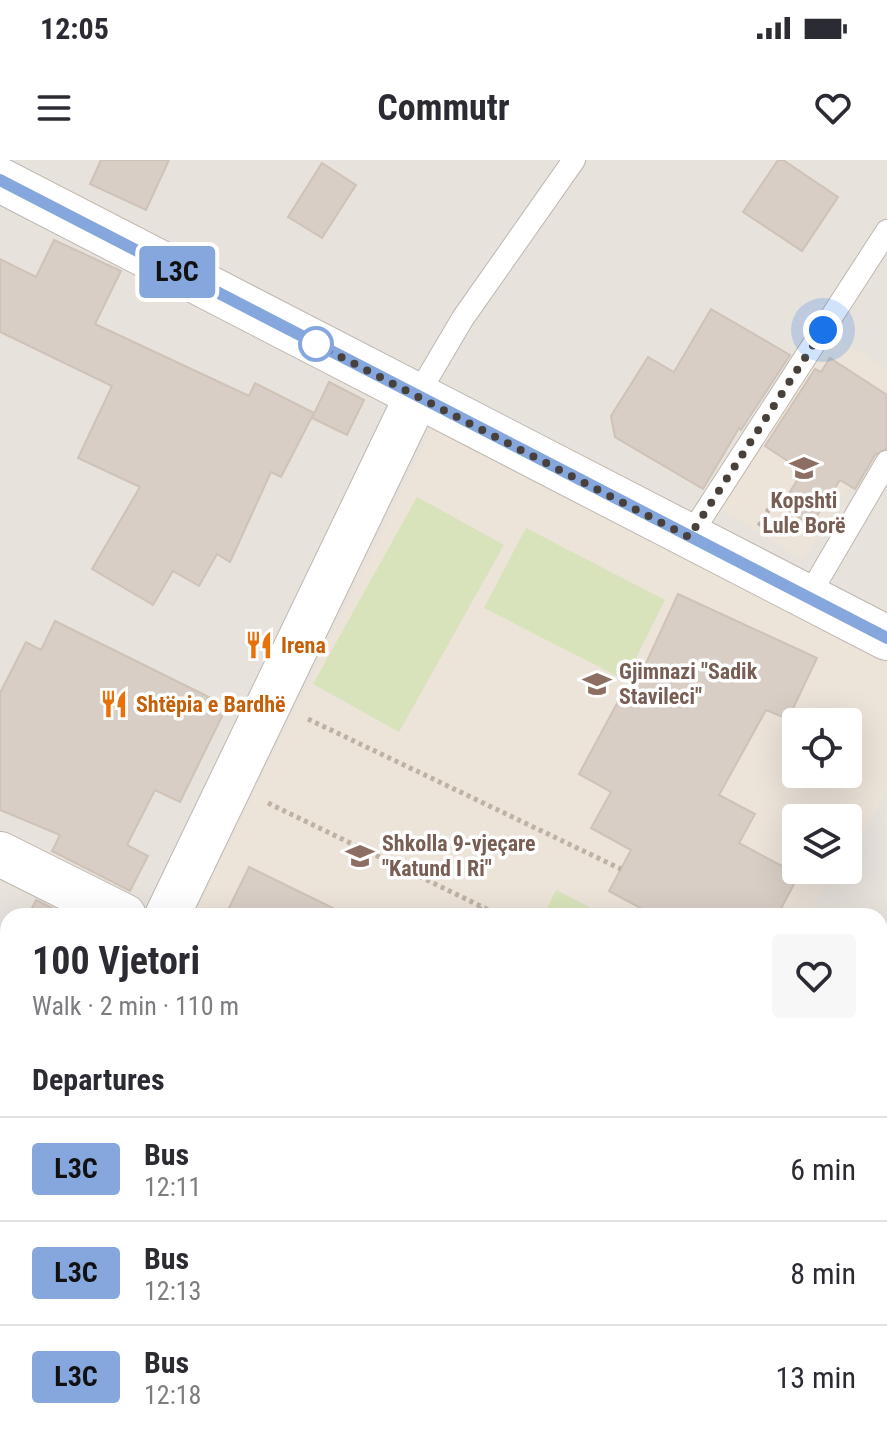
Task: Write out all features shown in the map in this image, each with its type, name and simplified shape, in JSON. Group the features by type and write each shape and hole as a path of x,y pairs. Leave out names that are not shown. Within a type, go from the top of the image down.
{"street":[{"path":"0,180 887,638"},
{"path":"171,908 417,396"},
{"path":"0,854 108,908"}],"lane":[{"path":"417,396 463,318 574,160"},
{"path":"689,537 887,231"},
{"path":"808,597 887,462"}],"path":[{"path":"756,531 769,509"},
{"path":"294,712 621,869"},
{"path":"268,802 484,908"}],"shaded area":[{"path":"0,160 887,160 887,908 0,908"},
{"name":"Kopshti Lule Borë","path":"832,334 887,369 887,427 803,560 721,509"},
{"name":"Gjimnazi \"Sadik Stavileci\"","path":"432,428 887,656 887,793 862,831 862,804 782,804 782,884 827,884 811,908 198,908"}],"green space":[{"path":"417,497 504,545 399,732 313,684"},
{"path":"526,528 665,600 625,680 484,608"},
{"path":"556,890 591,908 547,908"}],"building":[{"path":"101,160 169,160 146,210 90,184"},
{"path":"778,160 783,160 838,197 802,251 743,212"},
{"path":"322,163 356,185 322,238 288,217"},
{"path":"54,240 121,271 95,324 249,396 255,383 314,413 281,477 271,472 230,562 217,554 199,586 173,571 153,605 92,569 140,487 78,458 112,386 0,332 0,259 36,277"},
{"path":"711,309 790,355 741,430 739,428 703,489 615,437 611,416 648,357 674,372"},
{"path":"830,358 887,395 887,448 875,455 855,489 840,480 811,525 781,506 803,471 765,446 815,369 821,372"},
{"path":"329,382 364,400 347,435 312,418"},
{"path":"678,594 817,658 793,708 782,708 782,717 766,710 719,795 755,814 739,843 782,866 782,884 794,884 781,908 640,908 609,891 631,850 591,828 611,792 579,774 621,696 629,700"},
{"path":"55,621 227,706 180,802 155,790 127,845 148,856 130,891 52,851 60,835 0,810 0,693 26,642 41,650"},
{"path":"249,867 333,908 229,908"},
{"path":"36,900 52,908 32,908"}],"bus line":[{"name":"L3C","path":"0,180 887,638"}],"place":[{"name":"Kopshti Lule Borë","path":"804,468"},
{"name":"Irena","path":"259,645"},
{"name":"Gjimnazi \"Sadik Stavileci\"","path":"597,684"},
{"name":"Shtëpia e Bardhë","path":"114,704"},
{"name":"Shkolla 9-vjeçare \"Katund I Ri\"","path":"360,856"}],"route":[{"path":"316,344 689,537 823,330"}]}
